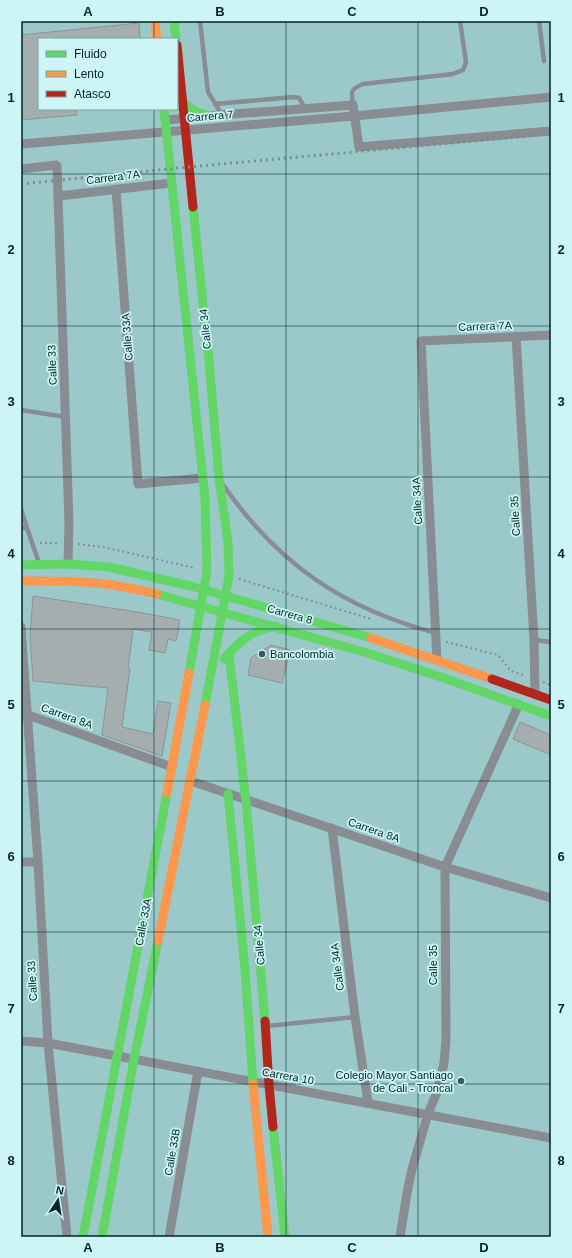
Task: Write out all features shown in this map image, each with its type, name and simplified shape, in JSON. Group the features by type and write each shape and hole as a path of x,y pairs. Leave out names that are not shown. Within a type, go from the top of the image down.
{"main road":[{"path":"155,21 157,38"},
{"path":"174,21 176,38"},
{"name":"Calle 34","path":"178,54 209,361 219,478 228,542 229,576 225,595 219,611"},
{"path":"183,102 189,109 196,113 204,116 216,116"},
{"name":"Calle 34","path":"164,110 205,499 207,571 202,606"},
{"path":"190,363 209,361"},
{"name":"Carrera 8","path":"21,565 68,564 110,567 225,595 380,640 551,700"},
{"name":"Carrera 8","path":"21,581 69,581 132,588 276,626 377,655 551,716"},
{"path":"200,733 197,713 219,611 212,598 205,590"},
{"name":"Calle 33A","path":"83,1237 202,606"},
{"name":"Calle 33A","path":"102,1237 134,1059 200,733 209,684 219,611"},
{"path":"209,684 222,662 241,641 263,628 276,626"},
{"name":"Calle 34","path":"229,654 246,800 266,1026 269,1085 285,1237"},
{"name":"Calle 34","path":"228,794 268,1237"},
{"path":"245,969 261,968"}],"street":[{"name":"Carrera 7","path":"21,144 354,116 551,97"},
{"name":"Carrera 7","path":"165,120 353,105"},
{"path":"353,105 359,147 551,131"},
{"name":"Calle 33","path":"21,169 57,165 66,417 69,543 68,564"},
{"name":"Carrera 7A","path":"59,196 171,183"},
{"name":"Calle 33A","path":"116,189 138,484 202,478"},
{"name":"Carrera 7A","path":"421,340 551,335"},
{"name":"Calle 35","path":"516,336 534,640 535,694"},
{"name":"Calle 34A","path":"421,340 437,660"},
{"name":"Calle 33","path":"21,627 24,715 38,862 48,1043 67,1237"},
{"name":"Calle 35","path":"400,1237 411,1175 428,1114 437,1092 446,1052 445,867 519,704"},
{"name":"Carrera 8A","path":"24,715 172,767"},
{"name":"Carrera 8A","path":"191,781 445,867 551,898"},
{"name":"Calle 34A","path":"332,828 355,1017 368,1102"},
{"path":"21,862 38,862"},
{"name":"Carrera 10","path":"21,1041 48,1043 269,1085 368,1102 551,1138"},
{"name":"Calle 33B","path":"169,1237 198,1071"}],"lane":[{"path":"200,21 208,92 214,104 216,116"},
{"path":"353,105 352,93 354,88 363,84 453,74 463,70 466,62 460,21"},
{"path":"539,21 544,61"},
{"path":"214,104 294,97 299,98 305,108"},
{"path":"21,410 66,417"},
{"path":"219,478 234,500 260,531 289,560 311,576 364,608 408,625 436,633"},
{"path":"21,509 40,565"},
{"path":"21,528 27,528"},
{"path":"534,640 551,642"},
{"path":"266,1026 355,1017"}],"path":[{"path":"32,543 69,543 104,547 198,569"}],"building":[{"path":"139,23 140,38 38,38 38,110 76,110 77,115 21,120 21,35"},
{"path":"33,596 180,620 176,641 168,639 165,653 149,650 152,632 133,629 128,669 130,669 122,727 153,734 158,701 171,703 162,756 102,735 108,688 33,681 30,636"},
{"path":"271,645 290,650 282,683 248,675 251,658"},
{"path":"520,722 551,735 551,755 513,739"}],"railway":[{"path":"21,184 551,134"}],"traffic: fast":[{"path":"174,21 176,38"},
{"path":"183,102 196,112 212,116"},
{"path":"164,110 205,499 207,571 189,673"},
{"path":"193,207 209,361 219,478 228,542 229,576 205,705"},
{"path":"21,565 68,564 109,567 195,587 371,638"},
{"path":"157,594 367,653 441,677 551,716"},
{"path":"224,659 247,637 267,628 276,626"},
{"path":"229,654 246,801 265,1021"},
{"path":"83,1237 167,793"},
{"path":"228,794 245,969 253,1084"},
{"path":"102,1237 134,1059 158,941"},
{"path":"273,1127 285,1237"}],"traffic: slow":[{"path":"155,21 157,38"},
{"path":"21,581 84,582 124,587 157,594"},
{"path":"371,638 492,679"},
{"path":"167,793 189,673"},
{"path":"158,941 205,705"},
{"path":"253,1084 268,1237"}],"traffic: jam":[{"path":"178,55 193,207"},
{"path":"492,679 551,700"},
{"path":"265,1021 273,1127"}],"place":[{"name":"Bancolombia","path":"262,654"},
{"name":"Colegio Mayor Santiago de Cali - Troncal","path":"461,1081"}]}
